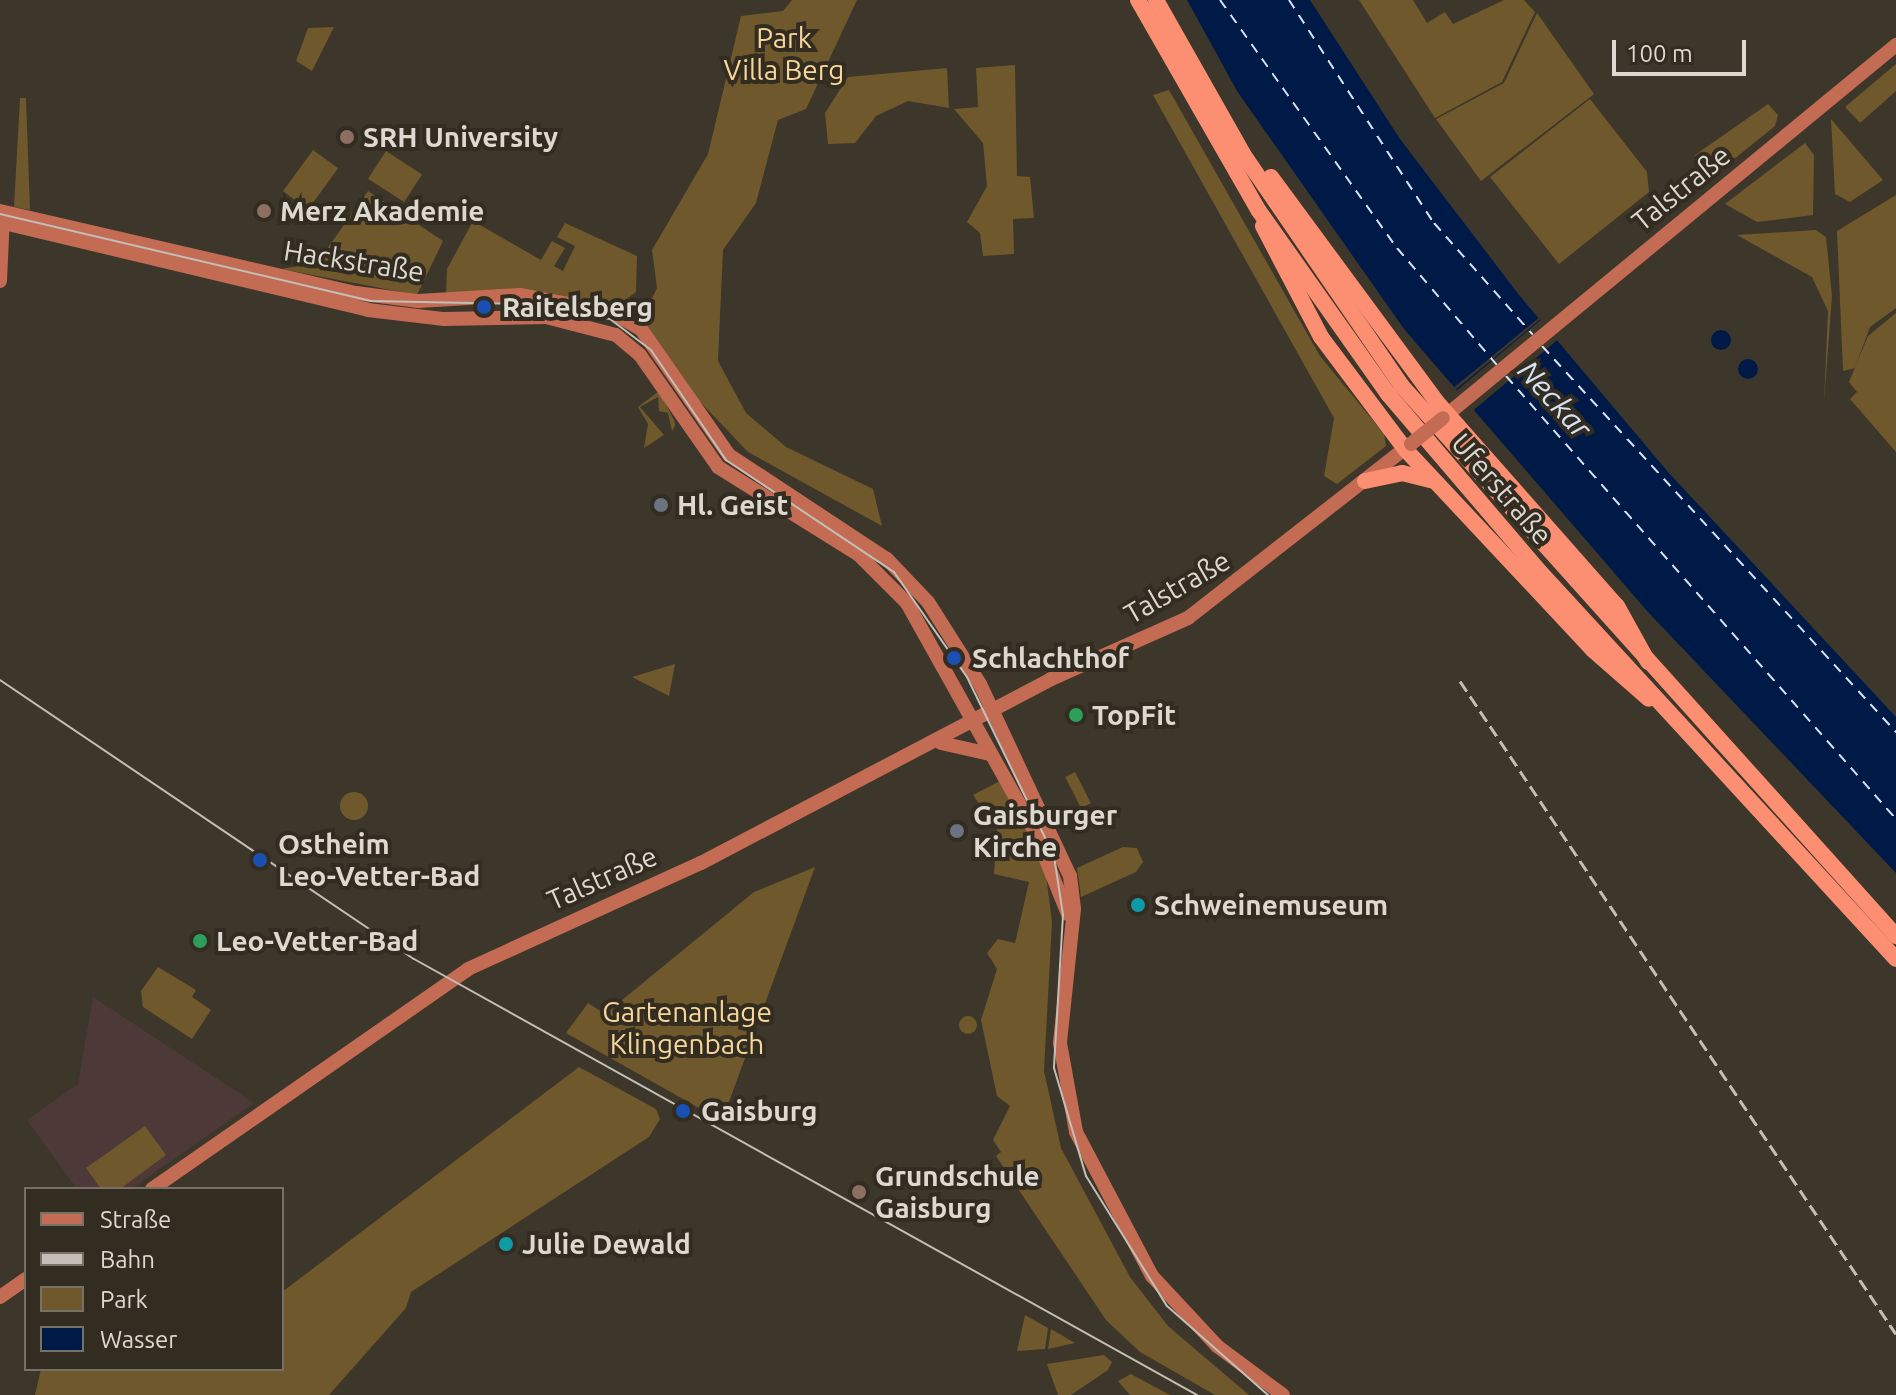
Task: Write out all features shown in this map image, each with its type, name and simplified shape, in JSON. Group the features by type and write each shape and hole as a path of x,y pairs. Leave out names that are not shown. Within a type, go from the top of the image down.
{"highway":[{"name":"Uferstraße","path":"1138,0 1259,211 1388,394 1661,705 1896,959"},
{"name":"Uferstraße","path":"1156,0 1243,154 1401,385 1653,671 1896,936"},
{"path":"1243,154 1268,174 1448,414 1617,606 1653,671"},
{"path":"1259,211 1300,304 1437,483 1635,693 1661,705"},
{"path":"1365,481 1402,473 1437,483"},
{"path":"1877,914 1896,929"}],"main road":[{"name":"Talstraße","path":"155,1187 447,981 940,743 991,713 1188,618 1306,530 1896,45"},
{"path":"0,281 1,217"},
{"name":"Hackstraße","path":"1,217 368,310 586,323 632,348 718,467 858,554 895,588 1034,830 1071,935"},
{"name":"Hackstraße","path":"1,217 370,296 520,295 611,312 641,329 701,418 747,470 865,542 907,578 942,622 1066,861 1071,935 1062,1075 1097,1182 1136,1252 1188,1320 1283,1395"},
{"path":"940,743 990,754"},
{"path":"0,1297 24,1280"}],"shaded area":[{"path":"93,997 254,1103 134,1187 76,1187 27,1120 78,1084"}],"green space":[{"name":"Park Villa Berg","path":"792,0 857,0 806,109 778,120 756,203 723,250 718,361 746,413 786,447 873,489 882,526 748,452 685,386 640,323 657,288 652,250 708,154 741,16 783,11"},
{"path":"1359,0 1413,0 1427,23 1445,12 1453,24 1504,0 1524,0 1535,12 1502,82 1435,118"},
{"path":"1537,13 1594,94 1481,181 1436,119 1504,83"},
{"path":"334,27 312,71 296,61 308,28"},
{"path":"1896,64 1896,91 1860,123 1845,107"},
{"path":"1015,65 1017,176 1030,177 1034,218 1013,219 1014,254 983,256 980,233 967,222 987,186 983,143 954,109 978,107 976,68"},
{"path":"947,68 949,108 908,101 876,116 855,143 828,144 825,113 848,77"},
{"path":"1169,90 1320,356 1384,434 1386,446 1337,484 1324,476 1334,418 1153,95"},
{"path":"20,98 26,98 30,210 14,207"},
{"path":"1590,99 1647,172 1649,192 1559,264 1490,177"},
{"path":"1768,104 1778,115 1775,126 1707,181 1695,155"},
{"path":"1831,119 1883,180 1850,202 1835,194"},
{"path":"1805,143 1814,155 1813,215 1757,222 1725,204"},
{"path":"313,150 338,168 308,209 283,191"},
{"path":"386,151 422,174 404,202 368,179"},
{"path":"368,191 443,241 417,295 281,269 317,263"},
{"path":"1896,195 1896,308 1870,327 1855,368 1843,371 1837,231"},
{"path":"442,205 449,208 452,215 449,222 442,225 435,222 432,215 435,208"},
{"path":"473,221 541,260 552,241 565,248 554,266 563,271 575,246 557,237 565,223 637,256 636,292 616,307 446,295 447,269"},
{"path":"1816,230 1826,237 1832,296 1824,402 1828,311 1812,277 1737,235"},
{"path":"1896,313 1896,452 1850,399 1857,392 1849,382 1868,336"},
{"path":"659,391 675,426 672,431 668,413 659,411 658,397 640,407 664,435 644,448 648,424 638,407"},
{"path":"675,664 669,696 632,677"},
{"path":"1075,772 1091,803 1081,808 1065,777"},
{"path":"1002,780 1044,859 1052,922 1044,1071 1061,1148 1130,1277 1168,1326 1249,1395 1215,1395 1140,1352 1106,1320 996,1156 1001,1152 993,1140 1010,1106 997,1096 981,1020 997,969 987,953 998,939 1015,943 1029,882 994,874 997,830 973,795"},
{"path":"354,792 364,796 368,806 364,816 354,820 344,816 340,806 344,796"},
{"path":"1123,847 1137,848 1143,862 1136,872 1081,897 1077,868"},
{"name":"Gartenanlage Klingenbach","path":"815,867 722,1121 566,1033 588,1003 605,1014 754,892"},
{"path":"158,967 196,990 192,997 211,1010 192,1039 143,1007 141,991"},
{"path":"968,1016 975,1018 975,1032 968,1034 961,1032 959,1025 961,1018"},
{"path":"579,1067 656,1109 660,1119 649,1137 411,1292 406,1308 329,1395 35,1395 41,1371 284,1371 284,1290"},
{"path":"145,1126 166,1155 123,1187 100,1187 86,1168"},
{"path":"1025,1315 1048,1328 1045,1349 1017,1351"},
{"path":"1051,1329 1075,1343 1048,1349"},
{"path":"1104,1355 1112,1362 1108,1370 1071,1395 1058,1395 1047,1364"},
{"path":"1131,1374 1170,1395 1130,1395 1118,1381"}],"water":[{"name":"Neckar","path":"1187,0 1310,0 1400,139 1519,295 1668,472 1896,717 1896,873 1648,612 1404,329 1237,91"},
{"path":"1721,330 1728,333 1731,340 1728,347 1721,350 1714,347 1711,340 1714,333"},
{"path":"1748,359 1755,362 1758,369 1755,376 1748,379 1741,376 1738,369 1741,362"}],"pier":[{"path":"1541,316 1454,391 1452,389"},
{"path":"1543,318 1560,338 1470,413 1453,393"}],"ferry route":[{"path":"1220,0 1397,248 1497,365"},
{"path":"1289,0 1434,223 1533,335"},
{"path":"1542,346 1896,732"},
{"path":"1506,376 1896,819"}],"tram line":[{"path":"0,214 370,301 529,304 610,319 651,350 726,460 894,572 967,677 1054,856 1063,915 1054,1068 1086,1176 1167,1306 1268,1395"},
{"path":"0,680 414,959 1197,1395"}],"railway":[{"path":"1460,681 1896,1334"}],"place":[{"name":"SRH University","path":"347,137"},
{"name":"Merz Akademie","path":"264,211"},
{"name":"Raitelsberg","path":"484,307"},
{"name":"Hl. Geist","path":"661,505"},
{"name":"Schlachthof","path":"954,658"},
{"name":"TopFit","path":"1076,715"},
{"name":"Gaisburger Kirche","path":"957,831"},
{"name":"Ostheim Leo-Vetter-Bad","path":"260,860"},
{"name":"Schweinemuseum","path":"1138,905"},
{"name":"Leo-Vetter-Bad","path":"200,941"},
{"name":"Gaisburg","path":"683,1111"},
{"name":"Grundschule Gaisburg","path":"859,1192"},
{"name":"Julie Dewald","path":"506,1244"}]}
